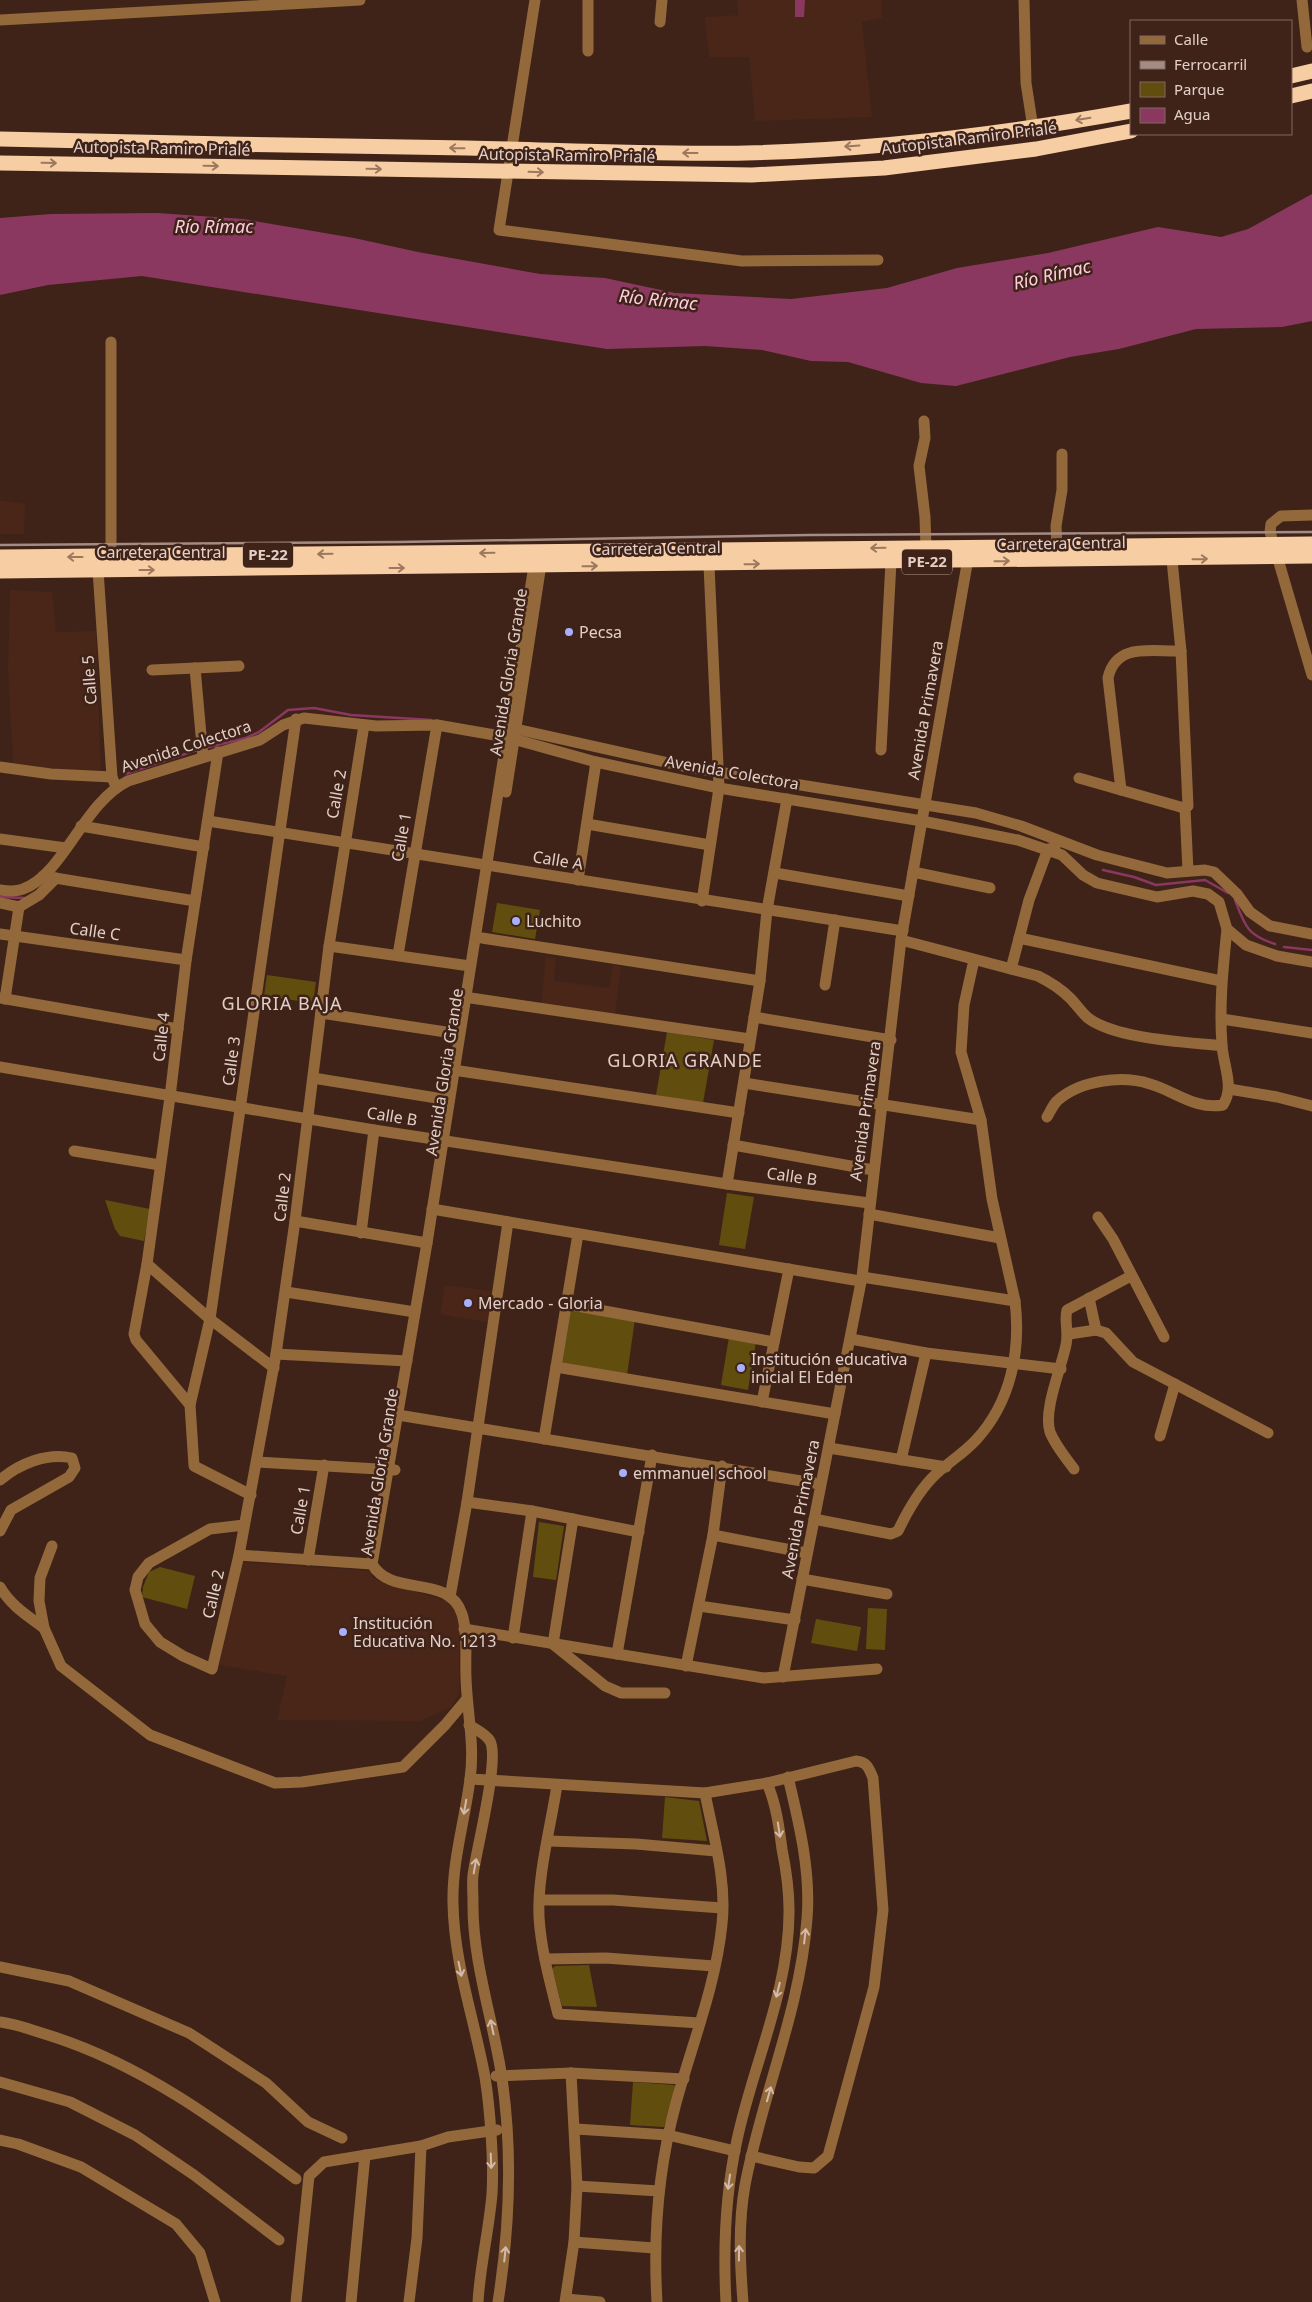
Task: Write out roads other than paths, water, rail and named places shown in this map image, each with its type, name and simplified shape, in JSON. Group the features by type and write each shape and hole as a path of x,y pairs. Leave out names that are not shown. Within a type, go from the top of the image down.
{"highway":[{"path":"1292,76 1312,71"},
{"path":"1292,96 1312,91"},
{"name":"Autopista Ramiro Prialé","path":"0,139 512,149 626,154 749,153 883,144 1033,128 1130,111"},
{"name":"Autopista Ramiro Prialé","path":"0,162 752,175 884,168 1036,149 1130,131"},
{"name":"Carretera Central","path":"1276,551 1312,544"},
{"name":"Carretera Central","path":"0,557 111,556 538,560 709,564 890,562 1057,547 1171,552"},
{"name":"Carretera Central","path":"0,571 538,560 926,548 969,554 1276,551 1312,556"}],"street":[{"path":"0,20 360,0"},
{"path":"535,0 499,230 742,261 878,260"},
{"path":"588,0 588,51"},
{"path":"660,22 662,0"},
{"path":"1024,0 1026,83 1033,128"},
{"path":"1302,0 1307,48"},
{"path":"111,342 111,556"},
{"path":"924,421 925,438 919,466 925,517 926,548"},
{"path":"1057,547 1056,526 1062,490 1062,454"},
{"path":"1312,515 1281,516 1271,524 1276,551 1312,675"},
{"path":"1171,552 1181,651 1188,804 1185,808 1188,871"},
{"name":"Avenida Primavera","path":"783,1678 806,1553 851,1339 861,1279 872,1170 891,1040 902,936 969,554"},
{"name":"Avenida Gloria Grande","path":"381,1576 372,1564 392,1469 446,1140 460,1071 470,966 490,866 512,735 538,560"},
{"path":"881,750 890,562"},
{"path":"702,901 719,788 709,564"},
{"name":"Calle 5","path":"98,570 114,782"},
{"path":"1121,790 1108,678 1111,664 1119,656 1131,652 1181,651"},
{"path":"152,670 239,666"},
{"path":"194,668 203,757"},
{"name":"Avenida Colectora","path":"114,782 128,781 260,740 283,725 304,718 364,725 437,725 512,735 687,767 976,813 1021,826 1097,855 1167,873 1188,871 1214,872 1237,894 1250,912 1270,926 1312,934"},
{"name":"Calle 3","path":"251,1495 194,1466 190,1405 210,1319 296,720"},
{"name":"Calle 2","path":"244,1525 210,1529 150,1563 138,1577 135,1590 145,1624 160,1642 183,1656 212,1669 239,1555 258,1462 274,1368 296,1221 329,946 364,725"},
{"name":"Calle 1","path":"398,956 437,725"},
{"name":"Avenida Colectora","path":"512,735 596,762 719,788 922,821 1018,840 1062,855 1083,875 1097,883 1157,897 1193,891 1208,894 1219,902 1227,929"},
{"name":"Calle 4","path":"190,1405 136,1340 134,1334 147,1264 170,1097 186,960 218,752"},
{"path":"578,880 596,762"},
{"path":"0,767 114,782 43,876 22,890 0,890"},
{"path":"1079,778 1185,808"},
{"path":"727,1184 760,981 767,910 787,799"},
{"name":"Calle A","path":"208,821 702,901 835,920 902,936 974,960 1038,976 1053,983 1086,1017 1099,1024 1118,1030 1175,1041 1222,1046"},
{"path":"587,824 710,845"},
{"path":"81,826 204,847"},
{"path":"0,839 66,848"},
{"path":"1011,969 1029,900 1048,849 1073,845"},
{"name":"Avenida Gloria Grande","path":"446,1140 449,1100 459,1034 482,938 490,866"},
{"path":"913,872 990,888"},
{"path":"775,873 909,896"},
{"path":"43,876 196,901"},
{"path":"0,904 19,907 39,894 56,878"},
{"path":"19,907 2,999 178,1029"},
{"path":"825,985 835,920"},
{"path":"1227,929 1246,946 1277,956 1312,962"},
{"path":"1047,1117 1057,1101 1070,1092 1094,1083 1117,1080 1150,1084 1186,1101 1215,1107 1223,1105 1227,1099 1229,1089 1222,1046 1221,981 1227,929"},
{"name":"Calle C","path":"0,934 186,960"},
{"path":"482,938 760,981"},
{"path":"1019,938 1221,981"},
{"path":"329,946 470,966"},
{"path":"814,1520 891,1534 898,1531 927,1484 986,1428 1003,1398 1014,1364 1017,1318 1015,1301 988,1175 981,1120 962,1052 964,1005 974,960"},
{"path":"468,998 750,1040"},
{"path":"321,1013 459,1034"},
{"path":"754,1017 891,1040"},
{"path":"1222,1018 1312,1031"},
{"name":"Calle B","path":"0,1067 170,1097 869,1208 1000,1238"},
{"path":"460,1071 738,1113"},
{"path":"313,1078 449,1100"},
{"path":"744,1083 981,1120"},
{"path":"1229,1089 1277,1097 1312,1106"},
{"path":"361,1233 374,1130"},
{"path":"733,1145 872,1170"},
{"path":"74,1151 160,1165"},
{"path":"435,1210 788,1269 1015,1301"},
{"name":"Avenida Gloria Grande","path":"401,1416 407,1361 426,1244 435,1210"},
{"path":"1098,1217 1113,1239 1164,1337"},
{"path":"296,1221 426,1244"},
{"path":"450,1596 467,1502 508,1222"},
{"path":"544,1439 578,1234"},
{"path":"147,1264 210,1319 274,1368"},
{"path":"762,1402 788,1269"},
{"path":"1074,1469 1051,1434 1048,1420 1050,1404 1069,1334 1065,1316 1067,1310 1131,1276"},
{"path":"286,1292 415,1312"},
{"path":"1089,1298 1096,1330"},
{"path":"566,1304 774,1342"},
{"path":"1069,1334 1096,1330 1106,1333 1133,1362 1268,1433"},
{"path":"851,1339 926,1353 1061,1369"},
{"path":"901,1460 926,1353"},
{"path":"276,1354 407,1361"},
{"path":"556,1366 835,1414"},
{"path":"1160,1436 1175,1384"},
{"path":"401,1416 722,1466 820,1484"},
{"path":"829,1448 946,1467"},
{"path":"0,1480 16,1467 58,1455 72,1458 75,1468 69,1476 11,1510 0,1531"},
{"path":"617,1654 652,1455"},
{"path":"258,1462 392,1469"},
{"name":"Calle 1","path":"308,1560 324,1465"},
{"path":"686,1666 700,1606 722,1466"},
{"name":"Avenida Gloria Grande","path":"381,1576 380,1563 392,1469"},
{"path":"467,1502 532,1511 638,1532"},
{"path":"513,1638 532,1511"},
{"path":"553,1644 573,1519"},
{"path":"712,1535 806,1553"},
{"path":"52,1546 40,1578 40,1601 44,1628 61,1666 150,1735 275,1783 302,1782 402,1767 445,1725 466,1700"},
{"path":"239,1555 372,1564"},
{"path":"381,1576 396,1582 433,1590 450,1596 462,1614 466,1700 472,1748 470,1779 456,1856 453,1902 457,1957 485,2078 490,2131 492,2192 478,2302"},
{"path":"802,1579 887,1594"},
{"path":"0,1587 5,1596 16,1607 44,1628"},
{"path":"700,1606 795,1620"},
{"path":"464,1630 744,1676 783,1678 877,1670"},
{"path":"553,1644 605,1686 621,1693 665,1693"},
{"path":"469,1724 490,1740 492,1759 490,1781 473,1876 472,1918 479,1965 502,2074 510,2164 507,2231 498,2302"},
{"path":"470,1779 557,1785 613,1786 704,1793 767,1783 856,1761 863,1762 869,1768 873,1778 883,1910 874,1987 828,2156 814,2168 798,2167 751,2156"},
{"path":"743,2302 738,2255 744,2187 800,1976 807,1918 807,1886 802,1838 788,1777"},
{"path":"726,2302 724,2262 725,2211 735,2152 779,1987 787,1942 788,1883 775,1803 767,1783"},
{"path":"557,1785 540,1900 541,1936 558,2014 700,2023"},
{"path":"657,2302 654,2248 659,2191 668,2136 700,2023 722,1923 720,1874 704,1793"},
{"path":"549,1842 628,1844 716,1851"},
{"path":"540,1900 613,1900 722,1908"},
{"path":"545,1959 578,1957 714,1966"},
{"path":"0,1967 69,1981 189,2033 266,2083 308,2122 342,2138"},
{"path":"0,2022 85,2046 147,2077 217,2120 296,2179"},
{"path":"485,2078 502,2074 571,2073 684,2079"},
{"path":"571,2073 576,2129 577,2186 574,2242 565,2301 600,2302"},
{"path":"0,2082 70,2102 135,2135 194,2175 279,2240"},
{"path":"296,2302 309,2176 324,2162 421,2146 448,2137 506,2129"},
{"path":"576,2129 668,2136 735,2152"},
{"path":"0,2140 18,2144 80,2168 176,2224 200,2253 215,2302"},
{"path":"409,2302 417,2238 421,2146"},
{"path":"352,2302 365,2155"},
{"path":"577,2186 659,2191"},
{"path":"574,2242 654,2248"}],"water":[{"path":"795,0 805,0 804,17 795,17"},
{"name":"Río Rímac","path":"1312,194 1312,321 1282,327 1196,329 1119,349 1070,357 956,386 921,383 848,362 811,361 762,350 705,346 607,349 142,276 48,285 0,295 0,218 51,214 157,213 243,219 354,238 418,252 540,274 605,278 675,293 791,299 887,288 957,268 1048,253 1158,227 1221,237 1248,229"}],"waterway":[{"path":"205,748 246,738 259,732 288,710 314,708 351,715 431,720"},
{"path":"126,774 200,749"},
{"path":"1103,870 1134,877 1156,885 1205,880 1228,893"},
{"path":"0,897 25,898"},
{"path":"1235,900 1248,928 1258,937 1275,944"},
{"path":"1284,947 1312,950"}],"railway":[{"path":"0,545 399,542 810,535 1312,532"}],"place":[{"name":"Pecsa","path":"569,632"},
{"name":"Luchito","path":"516,921"},
{"name":"Mercado - Gloria","path":"468,1303"},
{"name":"Institución educativa inicial El Eden","path":"741,1368"},
{"name":"emmanuel school","path":"623,1473"},
{"name":"Institución Educativa No. 1213","path":"343,1632"}],"district":[{"name":"GLORIA BAJA","path":"282,1004"},
{"name":"GLORIA GRANDE","path":"685,1061"}]}
